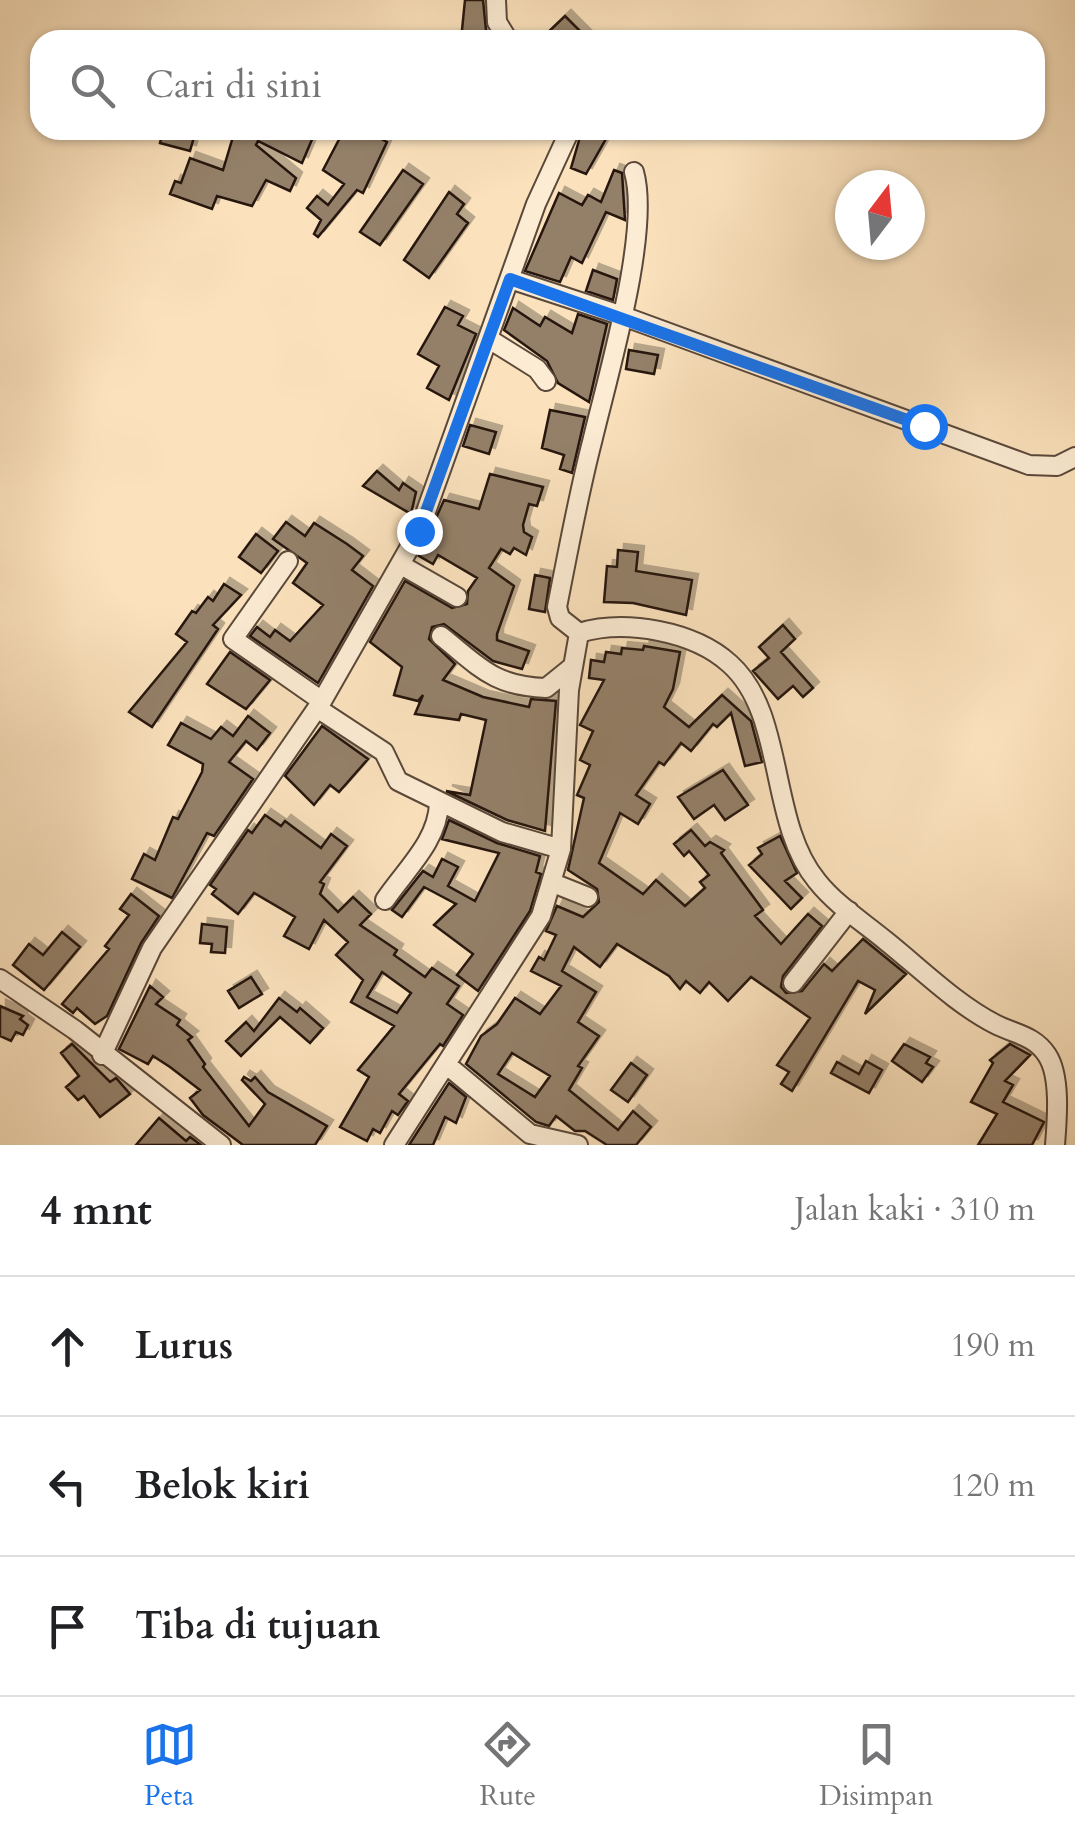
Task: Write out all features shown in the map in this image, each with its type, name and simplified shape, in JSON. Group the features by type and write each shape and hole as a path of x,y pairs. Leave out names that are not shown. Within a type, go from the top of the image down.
{"street":[{"path":"496,0 497,22 502,30"},
{"path":"102,1054 152,948 320,704 401,565 426,515 510,279 566,140"},
{"path":"394,1145 534,928 553,883 561,849 576,650 556,607 612,368 640,196 634,172"},
{"path":"510,279 620,314 1029,465 1057,466 1075,457"},
{"path":"489,339 537,369 546,381"},
{"path":"288,561 233,638 384,752 398,781 502,832 561,849"},
{"path":"401,565 457,597"},
{"path":"441,636 490,678 518,687 546,688 576,650 602,626 689,638 734,666 762,721 789,829 816,880 952,995 996,1024 1029,1037 1046,1054 1055,1098 1055,1145"},
{"path":"385,900 439,826 439,803"},
{"path":"553,883 588,897"},
{"path":"793,982 849,910"},
{"path":"0,979 75,1030 221,1145"},
{"path":"446,1064 530,1134 578,1145"}],"building":[{"path":"465,0 483,0 486,30 462,30"},
{"path":"565,16 579,30 550,30"},
{"path":"161,140 193,140 190,151 160,143"},
{"path":"232,140 312,140 302,163 258,141 256,145 296,178 290,191 266,180 252,206 217,196 212,209 170,194 175,181 181,183 190,158 223,170"},
{"path":"339,140 387,142 363,193 357,190 318,237 314,234 321,220 307,208 317,196 328,205 344,184 323,170"},
{"path":"579,140 605,140 586,174 571,168"},
{"path":"403,170 423,184 380,245 360,232"},
{"path":"614,170 622,173 625,220 606,212 582,263 571,257 560,282 525,271 559,193 582,205 588,195 601,202"},
{"path":"449,192 464,204 457,214 468,223 429,278 404,260"},
{"path":"593,270 617,279 613,300 586,291"},
{"path":"445,307 463,316 458,325 476,334 449,400 427,388 439,366 418,354"},
{"path":"513,308 540,326 545,317 572,333 578,314 607,324 589,402 558,383 547,361 504,330"},
{"path":"629,350 658,355 654,374 626,369"},
{"path":"550,410 585,417 572,473 560,469 564,455 542,448"},
{"path":"470,425 496,432 489,454 463,446"},
{"path":"377,471 399,490 403,483 416,492 411,514 363,486"},
{"path":"490,474 543,487 537,506 529,504 523,525 524,532 532,537 526,555 514,548 510,554 501,549 489,568 514,586 497,640 529,651 522,669 493,661 444,624 432,627 429,639 455,664 443,680 483,697 529,707 531,699 556,701 545,831 507,820 446,791 470,795 486,720 461,714 459,720 415,714 423,695 418,701 394,695 402,667 370,642 405,581 452,608 467,604 468,591 477,578 438,555 433,564 419,556 444,500 479,509"},
{"path":"286,522 305,536 314,523 347,544 363,556 352,570 373,586 318,683 250,636 257,627 270,637 275,630 290,641 323,605 293,583 307,563 273,539"},
{"path":"256,534 278,551 261,573 239,557"},
{"path":"618,550 638,552 636,571 692,580 686,615 633,603 604,602 607,566 617,567"},
{"path":"535,575 550,578 545,612 529,609"},
{"path":"224,584 241,595 213,625 218,629 152,727 129,712 187,642 176,634 192,611 196,613 208,597 213,601"},
{"path":"783,625 795,639 781,652 813,688 803,697 793,686 778,699 753,671 769,658 759,647"},
{"path":"644,646 680,652 673,689 664,707 689,727 722,695 751,721 762,762 745,766 731,713 717,727 713,724 691,751 681,743 664,765 659,762 636,795 650,804 638,824 620,813 599,863 643,894 656,880 685,906 705,888 700,882 709,875 689,851 684,856 674,844 691,830 705,846 710,842 724,850 721,853 763,910 755,916 781,944 808,914 822,926 783,976 781,987 786,993 802,991 824,964 832,971 863,939 906,974 865,1014 875,990 858,981 792,1091 781,1084 789,1072 777,1065 810,1018 751,977 728,1001 709,982 700,993 686,981 680,989 669,976 617,944 600,967 574,947 562,971 596,992 578,1022 599,1036 578,1066 582,1068 569,1090 618,1130 633,1111 651,1127 636,1145 607,1145 585,1131 575,1131 556,1116 549,1126 536,1122 466,1064 481,1036 497,1024 515,998 540,1014 561,986 531,971 539,957 544,960 556,935 546,931 557,906 583,917 599,902 597,889 568,870 584,798 577,795 590,765 580,760 593,731 580,725 604,680 589,678 591,660 604,662 606,652 621,654 622,648 643,650","holes":["512,1053 550,1076 535,1097 498,1074"]},
{"path":"230,652 270,680 246,709 207,684"},
{"path":"248,716 270,733 257,750 246,741 229,762 253,779 214,836 207,833 172,898 132,879 144,854 155,860 173,817 178,819 202,772 203,764 168,745 181,723 211,739 221,727 233,736"},
{"path":"322,726 368,759 339,792 330,785 314,805 285,776"},
{"path":"723,770 748,805 725,820 714,805 694,819 678,797"},
{"path":"265,815 281,826 285,821 321,848 331,834 347,846 320,882 324,884 320,894 338,912 353,897 371,914 360,925 397,950 394,955 425,977 432,968 459,986 447,1004 463,1015 443,1046 440,1044 399,1094 408,1101 398,1115 392,1111 380,1133 373,1129 367,1141 340,1127 369,1077 358,1070 394,1026 351,1002 363,980 336,955 348,942 324,920 309,949 284,936 295,917 254,893 238,914 212,894 216,889 210,885 248,830 252,833","holes":["382,972 411,993 397,1013 367,997"]},
{"path":"449,820 497,843 540,856 536,872 541,874 530,911 478,991 457,975 473,954 434,925 456,904 424,887 402,917 392,910 423,871 433,877 442,859 458,867 448,886 475,901 499,853 442,839"},
{"path":"780,836 797,873 785,881 802,898 791,909 749,865 762,854 758,848"},
{"path":"131,894 159,916 141,943 107,1016 95,1024 77,1008 73,1013 62,1004 109,949 105,946 129,915 120,909"},
{"path":"202,924 227,927 225,953 211,952 212,944 200,943"},
{"path":"62,932 80,947 44,990 13,965 29,944 43,955"},
{"path":"251,977 262,994 239,1008 228,991"},
{"path":"150,986 163,997 156,1004 180,1020 177,1025 192,1037 188,1040 205,1064 203,1067 249,1126 265,1104 242,1080 255,1077 268,1092 327,1126 315,1145 243,1145 203,1115 190,1098 200,1090 153,1056 148,1064 119,1049"},
{"path":"279,998 297,1012 300,1008 323,1028 310,1043 280,1017 241,1056 226,1041 246,1022 254,1031"},
{"path":"0,1006 23,1016 20,1019 28,1025 23,1035 16,1032 11,1041 0,1036"},
{"path":"72,1044 110,1082 116,1078 130,1094 100,1117 84,1096 78,1100 66,1087 79,1076 61,1053"},
{"path":"904,1044 930,1057 926,1063 933,1067 922,1082 892,1061"},
{"path":"1010,1044 1030,1055 1005,1081 1013,1085 1003,1102 1044,1122 1032,1145 978,1145 997,1114 971,1102 993,1063 990,1060"},
{"path":"866,1061 882,1070 869,1093 831,1073 837,1062 859,1074"},
{"path":"631,1063 647,1075 628,1102 611,1090"},
{"path":"449,1083 466,1097 456,1123 445,1117 433,1145 409,1145"},
{"path":"159,1118 186,1141 190,1137 201,1145 136,1145"}],"route":[{"path":"419,531 510,279 620,314 924,426"}]}
